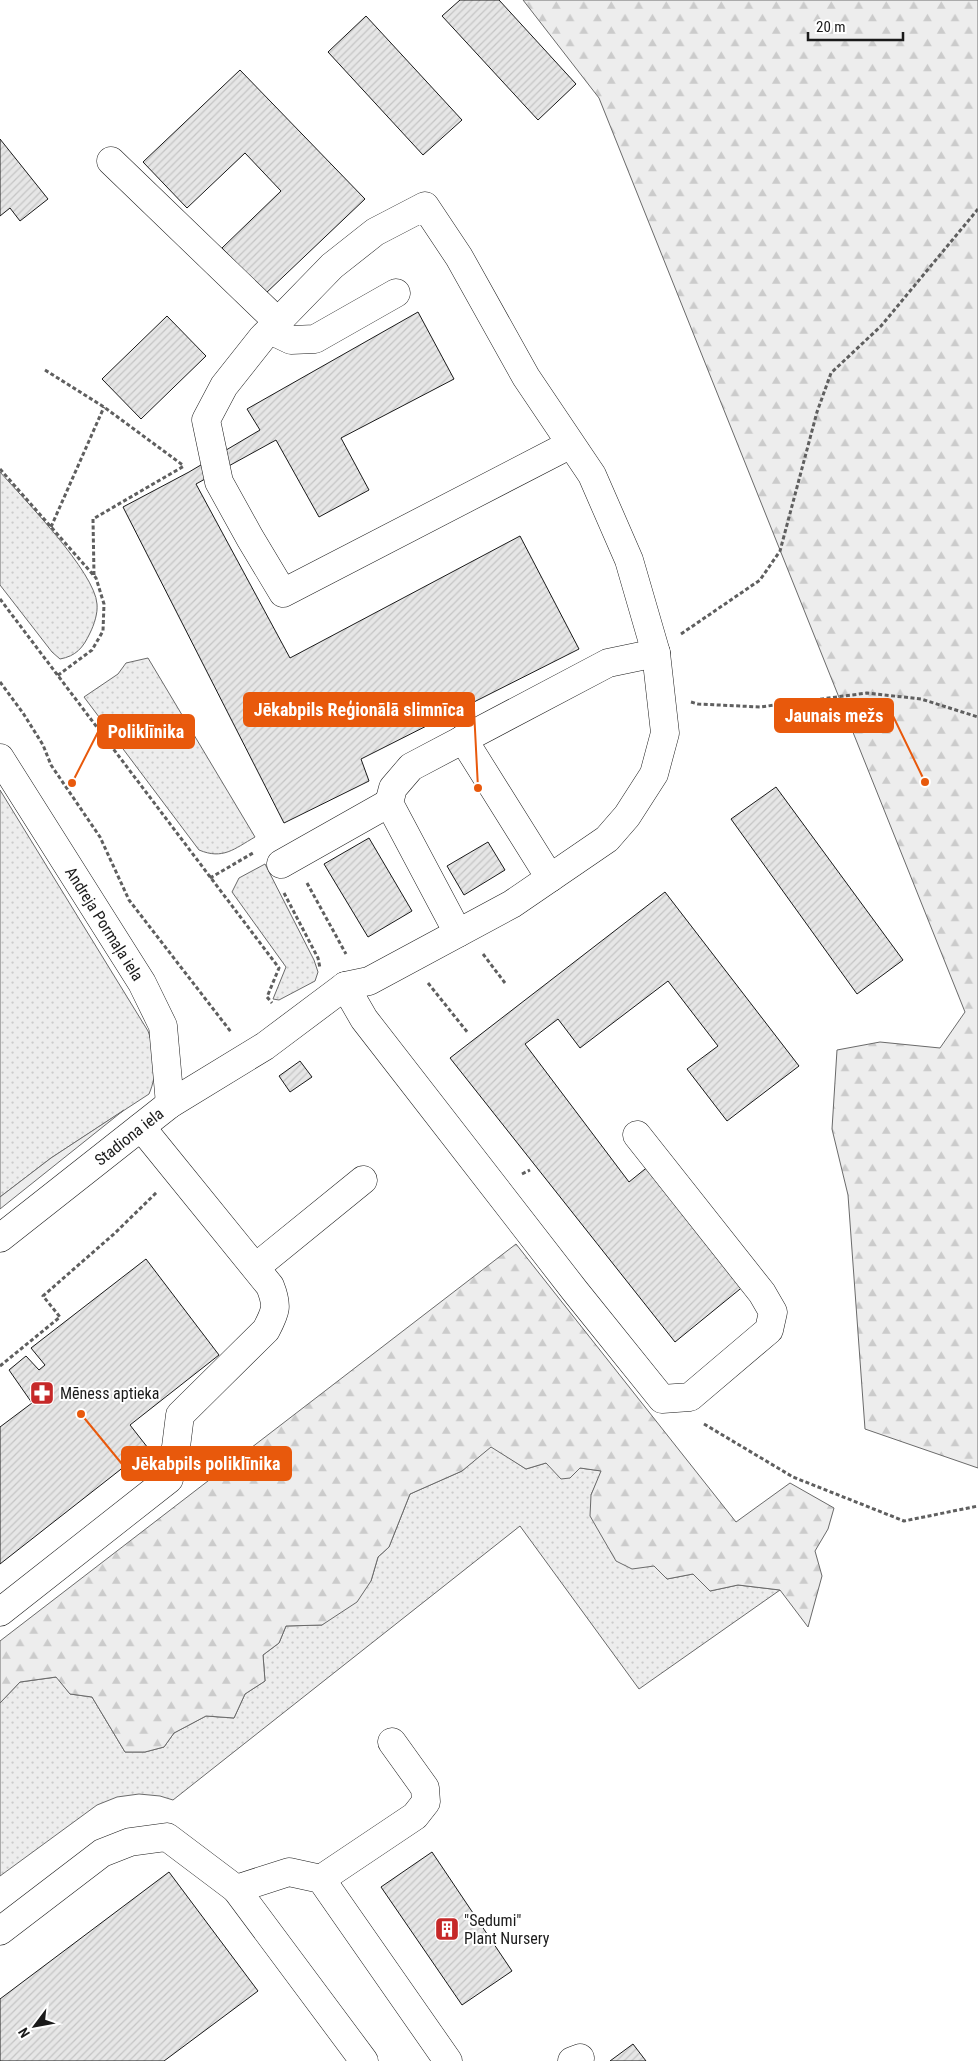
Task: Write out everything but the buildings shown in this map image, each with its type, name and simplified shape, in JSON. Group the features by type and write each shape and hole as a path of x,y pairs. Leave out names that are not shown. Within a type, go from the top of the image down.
{"street":[{"path":"111,161 274,326 291,340 315,338 396,293"},
{"path":"333,980 369,981 512,904 607,839 627,816 654,774 664,733 656,653 629,560 592,475 526,377 458,257 425,206 375,232 332,266 274,326 224,386 206,420 220,482 250,538 283,593 571,444"},
{"path":"458,933 389,803 393,788 412,767 608,663 656,653"},
{"path":"463,739 550,878"},
{"name":"Andreja Pormaļa iela","path":"0,758 142,984 163,1026 170,1104"},
{"path":"281,864 389,803"},
{"path":"333,980 575,1291 662,1399 690,1397 769,1330 773,1312 762,1293 636,1135"},
{"name":"Stadiona iela","path":"0,1238 170,1104 257,1051 333,980"},
{"path":"0,1612 169,1479 180,1415 266,1330 273,1317 276,1301 270,1286 141,1127"},
{"path":"256,1267 363,1180"},
{"path":"321,1879 415,1816 426,1802 425,1788 392,1742"},
{"path":"0,1931 102,1853 130,1842 167,1837 236,1889 364,2061"},
{"path":"236,1889 289,1872 321,1879 448,2061"}],"path":[{"path":"656,653 760,580 780,551 817,412 831,374 881,326 978,209"},
{"path":"45,370 104,406 184,466"},
{"path":"51,526 104,406"},
{"path":"57,676 92,650 103,631 104,604 94,574 92,519 184,466 213,456"},
{"path":"0,469 94,574"},
{"path":"0,599 278,968 266,997 274,1005"},
{"path":"0,682 24,713 43,745 51,765 100,837 129,900 257,1051"},
{"path":"660,691 698,704 760,707 867,693 921,699 978,717"},
{"path":"283,891 318,958 333,980"},
{"path":"409,959 468,1033"},
{"path":"0,1366 60,1317 43,1296 115,1233 159,1190 173,1168"},
{"path":"703,1424 793,1477 904,1522 978,1506"}],"green space":[{"path":"523,0 978,0 978,1468 865,1429 848,1195 832,1129 837,1050 880,1042 940,1048 965,1012 599,98"},
{"path":"0,472 71,555 93,590 97,608 93,626 82,647 66,658 60,659 52,652 0,585"},
{"path":"148,658 255,837 228,852 215,854 199,850 84,697 118,674 126,663"},
{"path":"0,790 148,1031 153,1047 155,1071 149,1094 51,1158 0,1197"},
{"path":"265,864 314,960 318,972 315,981 279,1000 273,999 286,967 232,892 239,878"},
{"path":"516,1244 736,1522 790,1483 834,1508 828,1529 815,1551 822,1576 808,1627 780,1590 738,1585 710,1591 693,1574 667,1579 654,1566 632,1569 616,1561 590,1516 591,1495 601,1471 580,1468 570,1478 561,1479 546,1463 526,1469 491,1447 462,1471 410,1494 389,1547 378,1557 371,1581 357,1602 322,1625 286,1626 279,1643 263,1655 265,1681 245,1694 234,1718 206,1716 174,1733 164,1747 145,1752 125,1752 92,1697 70,1694 56,1677 20,1682 0,1703 0,1641"},
{"path":"491,1446 526,1469 546,1463 570,1478 580,1468 602,1471 591,1495 667,1579 693,1574 710,1591 738,1585 780,1590 639,1689 520,1526 173,1800 160,1796 139,1794 117,1797 97,1805 0,1876 0,1703 20,1682 57,1677 70,1694 92,1697 125,1752 145,1752 164,1747 174,1733 206,1716 234,1718 245,1694 265,1681 263,1655 279,1643 286,1626 322,1625 371,1581 378,1557 389,1547 410,1494 462,1471"}],"shaded area":[{"path":"124,1110 0,1209 0,1197 51,1158"}],"place":[{"name":"Jaunais mežs","path":"925,782"},
{"name":"Poliklīnika","path":"72,783"},
{"name":"Jēkabpils Reģionālā slimnīca","path":"478,788"},
{"name":"Mēness aptieka","path":"42,1393"},
{"name":"Jēkabpils poliklīnika","path":"81,1414"},
{"name":"\"Sedumi\" Plant Nursery","path":"447,1929"}]}
